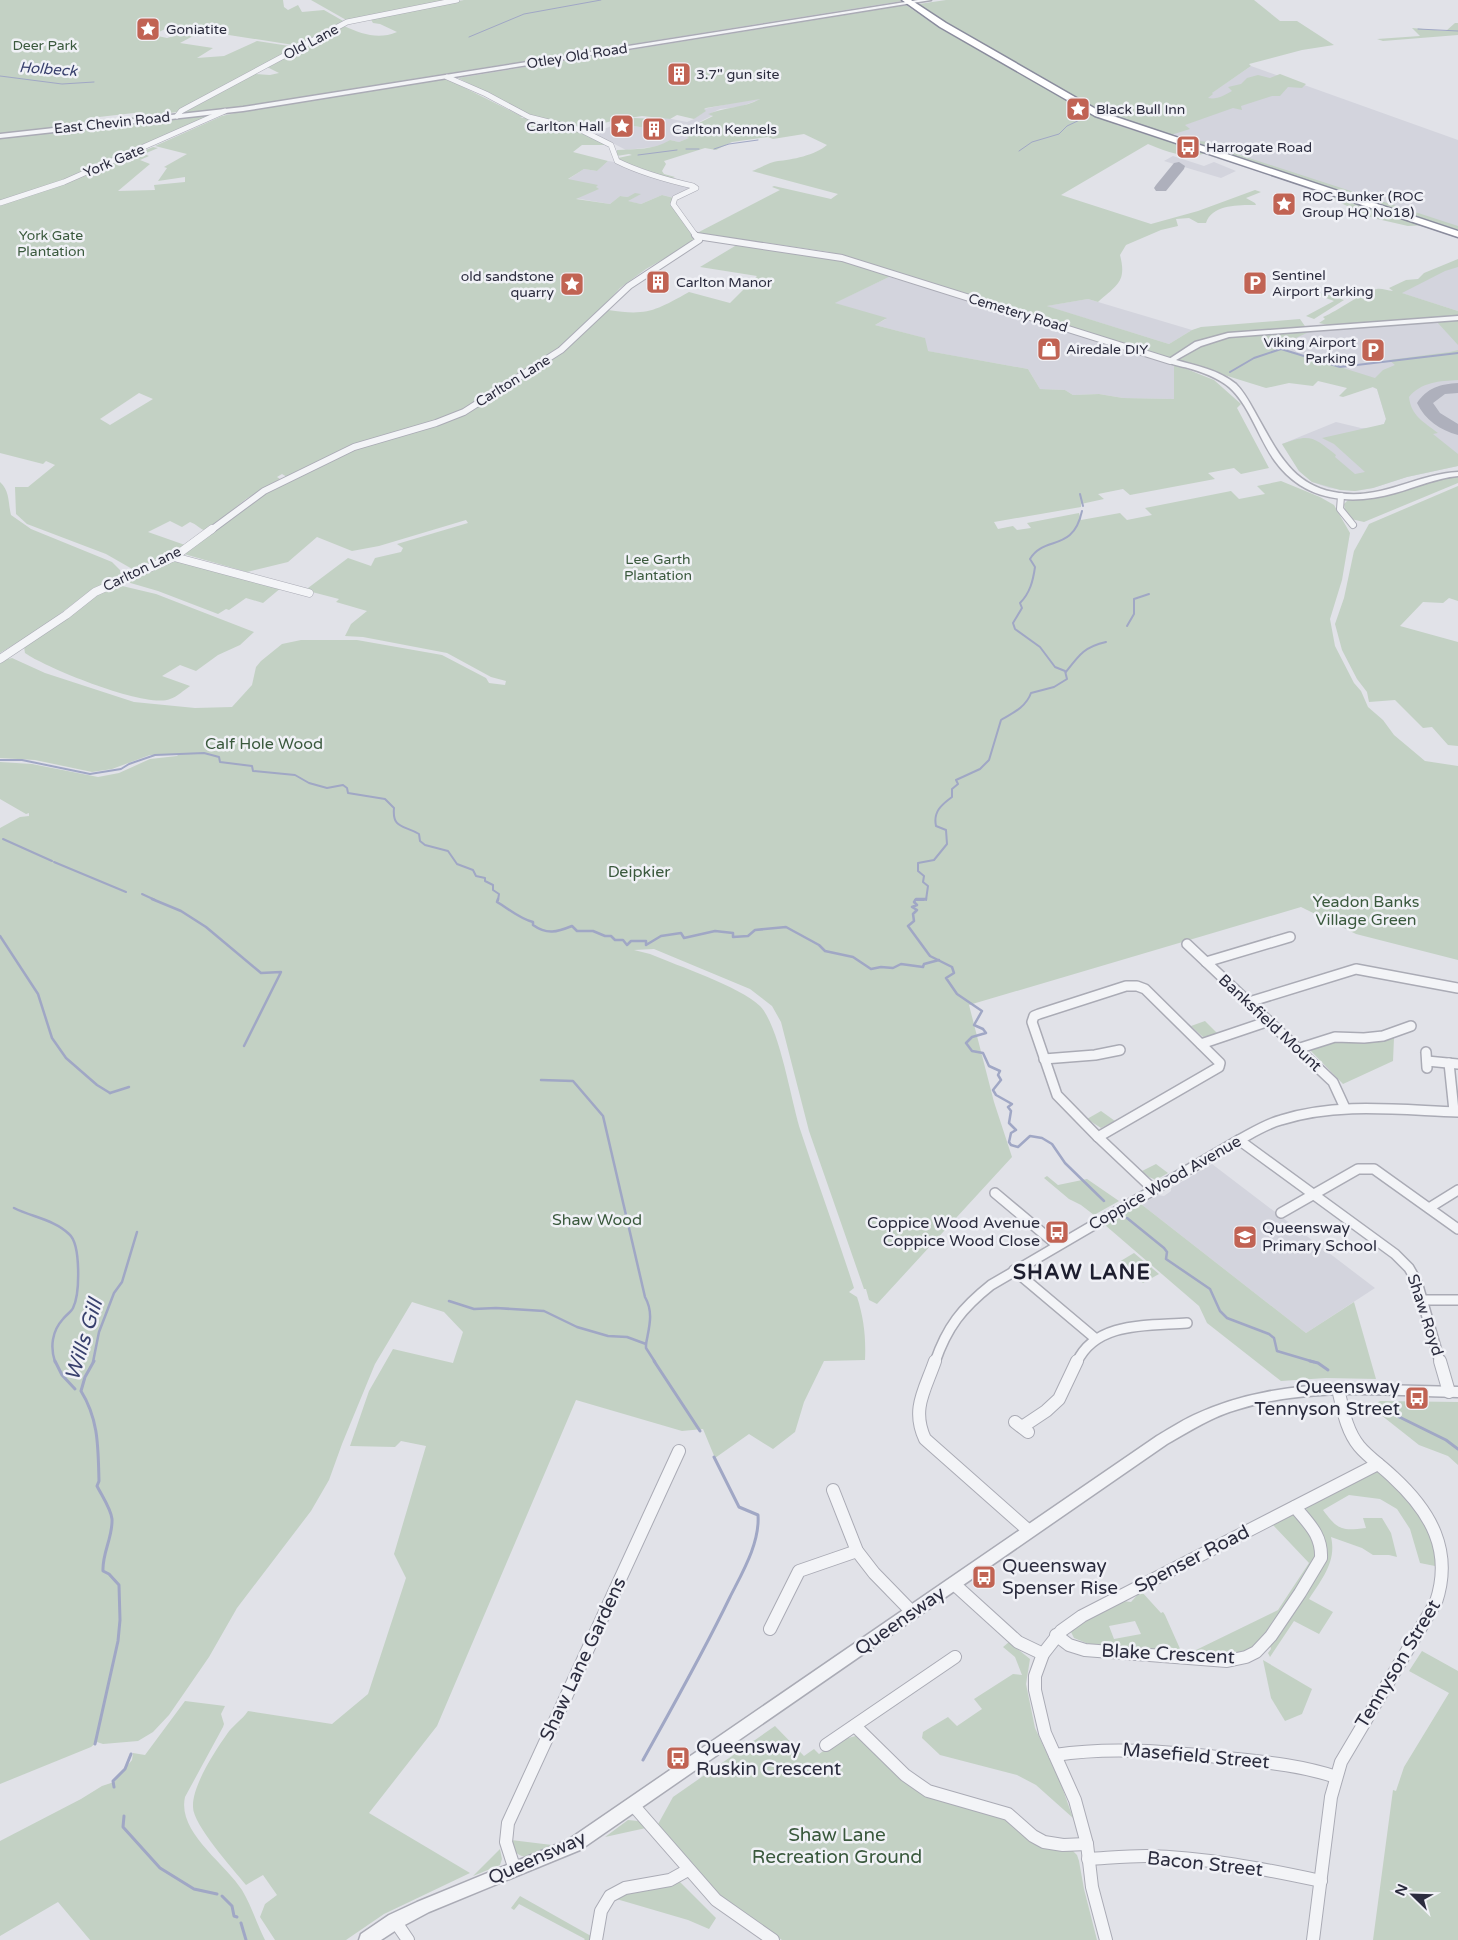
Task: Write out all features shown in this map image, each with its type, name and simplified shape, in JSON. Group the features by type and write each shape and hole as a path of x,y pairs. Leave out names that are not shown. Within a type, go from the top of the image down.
{"highway":[{"path":"908,1 984,49 1071,100 1105,117 1458,234"}],"street":[{"name":"Old Lane","path":"177,116 181,111 347,22 457,0"},
{"name":"Otley Old Road","path":"225,111 447,77 908,1 928,0"},
{"path":"447,77 486,94 529,117 593,135 611,145 617,160 629,166 693,186 696,188 675,198 673,204 697,236"},
{"name":"East Chevin Road","path":"0,136 225,111"},
{"name":"York Gate","path":"0,203 64,182 225,111"},
{"name":"Cemetery Road","path":"697,236 842,258 1209,373 1232,385 1243,398 1291,477 1314,490 1341,496 1365,497 1429,478 1458,474"},
{"name":"Carlton Lane","path":"0,659 66,615 95,592 174,557 264,491 354,447 436,423 464,412 562,350 629,286 699,240 697,236"},
{"path":"1170,360 1198,344 1228,335 1458,318"},
{"path":"1341,496 1340,509 1353,525"},
{"path":"174,557 309,593"},
{"path":"1206,962 1290,937"},
{"name":"Banksfield Mount","path":"1187,944 1332,1082 1345,1108"},
{"path":"1249,1002 1356,969 1458,988"},
{"path":"1098,1137 1218,1070 1220,1065 1145,989 1130,986 1034,1016 1032,1022 1057,1094 1069,1109 1098,1137 1153,1189"},
{"path":"1201,1044 1269,1021"},
{"path":"1298,1048 1335,1037 1364,1038 1383,1036 1411,1026"},
{"path":"1044,1059 1095,1055 1120,1050"},
{"path":"1427,1060 1454,1064 1456,1111"},
{"name":"Coppice Wood Avenue","path":"1029,1531 925,1439 917,1418 918,1408 930,1371 950,1326 976,1297 1014,1270 1153,1189 1239,1140 1287,1118 1312,1112 1345,1108 1456,1111"},
{"name":"Shaw Royd","path":"1239,1140 1404,1262 1413,1274 1423,1300 1453,1392"},
{"path":"1281,1213 1358,1169 1367,1168 1374,1169 1458,1229"},
{"path":"1429,1208 1458,1190"},
{"path":"995,1193 1057,1245"},
{"path":"1014,1270 1096,1339"},
{"path":"1423,1300 1458,1300"},
{"path":"1021,1427 1060,1398 1082,1352 1096,1339 1117,1331 1188,1323"},
{"name":"Queensway","path":"366,1940 395,1921 429,1904 574,1845 1182,1426 1212,1412 1248,1399 1275,1393 1338,1389 1453,1392"},
{"name":"Tennyson Street","path":"1313,1940 1331,1796 1336,1777 1350,1744 1436,1602 1444,1579 1442,1550 1430,1519 1404,1487 1359,1445 1346,1424 1338,1389"},
{"name":"Shaw Lane Gardens","path":"515,1870 505,1838 508,1822 680,1450"},
{"name":"Spenser Road","path":"1106,1940 1092,1886 1087,1844 1076,1800 1041,1719 1035,1690 1035,1676 1043,1654 1056,1635 1082,1616 1378,1464"},
{"path":"832,1490 857,1551 874,1573 912,1612"},
{"name":"Blake Crescent","path":"1056,1635 1076,1648 1100,1652 1227,1661 1242,1659 1255,1653 1268,1641 1321,1558 1323,1545 1317,1531 1295,1507"},
{"path":"770,1629 799,1571 857,1551"},
{"path":"954,1584 1018,1642 1043,1654"},
{"path":"826,1745 954,1657"},
{"path":"855,1726 905,1775 928,1791 1008,1814 1033,1836 1044,1842 1063,1845 1087,1844"},
{"name":"Masefield Street","path":"1055,1755 1097,1749 1165,1752 1294,1766 1324,1772 1336,1777"},
{"path":"633,1806 716,1900 773,1940"},
{"name":"Bacon Street","path":"1088,1859 1145,1856 1174,1858 1269,1870 1321,1881"},
{"path":"596,1940 601,1912 606,1901 614,1892 626,1888 669,1881 688,1870"},
{"path":"395,1921 408,1940"}],"shaded area":[{"path":"1251,66 1458,140 1458,228 1139,123 1191,107"},
{"path":"756,98 761,99 739,107 720,109 709,114 713,115 680,132 690,138 679,142 670,140 661,146 626,150 593,133 613,125 609,123 613,122 645,128 661,117 687,122 694,119 704,109"},
{"path":"1173,156 1204,166 1214,162 1236,171 1221,178 1164,161"},
{"path":"608,161 693,188 674,198 662,195 641,204 626,201 628,197 620,196 610,204 574,198 598,189 567,180 584,169 597,171"},
{"path":"1458,262 1458,311 1395,291"},
{"path":"889,277 985,305 994,310 998,309 1052,327 1053,329 1065,329 1174,364 1174,399 1123,398 1099,394 1073,395 1065,390 1040,389 1028,369 927,351 924,338 875,325 886,319 834,303"},
{"path":"1088,299 1192,330 1169,344 1046,306"},
{"path":"1458,321 1458,466 1355,491 1329,488 1312,482 1299,471 1282,444 1336,422 1361,428 1371,428 1384,424 1386,419 1377,389 1275,346 1308,332 1308,330"},
{"name":"Queensway Primary School","path":"1212,1164 1375,1288 1306,1333 1141,1204 1158,1195 1164,1196 1171,1191 1171,1188"}],"green space":[{"name":"Deer Park","path":"0,0 283,0 284,7 288,10 298,5 302,12 324,10 345,22 300,46 171,26 153,35 167,38 190,31 195,33 195,35 180,43 213,48 197,58 224,56 257,41 296,47 177,112 132,118 130,118 136,116 134,113 99,117 100,123 0,134"},
{"path":"311,0 453,0 348,21"},
{"path":"464,0 902,1 258,105 183,113 255,74 270,75 279,73 267,67 344,26 370,35 383,36 397,32 380,24 373,23 370,18"},
{"path":"946,0 1254,0 1280,21 1297,21 1334,45 1302,50 1249,64 1251,66 1212,93 1208,98 1224,96 1232,91 1228,87 1241,84 1247,78 1258,75 1270,78 1280,74 1306,84 1302,88 1288,87 1280,96 1272,96 1241,106 1242,110 1233,108 1185,125 1190,129 1171,135 1098,110 952,27 919,4"},
{"path":"906,5 941,29 1064,98 1117,125 1205,153 1191,156 1184,155 1169,152 1148,144 1061,195 1151,224 1198,211 1255,190 1261,192 1246,198 1256,205 1220,209 1209,217 1206,223 1198,223 1189,218 1176,219 1178,226 1161,230 1126,245 1120,255 1122,271 1119,282 1098,302 1088,299 1047,306 1169,344 1192,330 1201,327 1300,319 1309,332 1276,347 1375,378 1383,370 1395,365 1389,360 1458,350 1458,380 1425,385 1409,397 1415,414 1438,433 1433,434 1458,454 1458,466 1355,491 1340,490 1312,482 1299,471 1282,444 1306,438 1317,441 1336,455 1335,457 1355,474 1365,472 1334,444 1322,438 1384,424 1386,419 1377,389 1373,387 1343,397 1339,396 1347,388 1318,381 1313,386 1289,383 1266,388 829,252 697,233 780,190 772,187 774,186 831,199 838,194 752,171 768,164 810,154 827,145 804,134 773,139 768,137 732,142 716,150 705,148 664,161 666,164 662,171 664,174 675,177 671,179 621,161 618,158 632,155 617,156 617,150 651,147 670,140 679,142 689,138 679,133 713,116 708,114 760,99 706,108 704,109 706,111 694,119 677,115 670,119 642,116 580,129 536,118 458,78"},
{"path":"1455,23 1458,23 1458,35 1383,41 1377,39 1420,36 1412,28 1446,31"},
{"name":"York Gate Plantation","path":"447,79 523,117 520,118 529,118 585,133 608,145 582,145 573,152 608,161 597,171 584,169 568,179 598,185 596,187 599,189 576,199 610,204 620,196 628,197 635,193 641,194 628,201 641,204 662,195 674,198 671,201 672,205 695,239 693,242 646,269 620,288 596,315 556,351 456,414 374,440 287,477 282,474 277,477 280,479 246,499 206,531 190,522 182,527 170,521 148,532 185,545 134,570 106,554 27,524 16,514 15,487 28,487 55,465 46,461 43,464 0,453 0,205 105,166 113,165 111,164 153,147 158,148 144,154 149,156 140,160 150,164 118,191 155,190 154,185 185,182 185,177 158,181 167,168 164,167 187,154 155,146 222,116","holes":["139,393 153,399 110,425 100,419"]},
{"path":"217,113 64,181 0,203 0,137"},
{"path":"634,118 658,119 645,128 613,122"},
{"path":"1198,141 1211,142 1212,146 1458,226 1458,229 1455,231 1206,148"},
{"path":"1335,196 1426,225 1408,226 1373,218 1330,198"},
{"path":"740,243 825,256 889,275 889,277 835,303 887,318 875,325 925,338 928,351 1028,369 1040,389 1065,390 1073,395 1099,394 1123,398 1174,399 1174,364 1214,380 1241,404 1237,408 1269,468 1241,474 1234,468 1208,473 1215,479 1130,495 1123,489 1098,494 1104,499 1081,504 1081,507 994,522 998,529 1013,526 1017,530 1031,528 1027,523 1079,513 1081,520 1120,513 1127,520 1152,515 1145,508 1231,491 1239,499 1265,494 1257,486 1281,481 1320,497 1334,505 1350,533 1342,580 1330,619 1335,646 1368,707 1383,720 1394,735 1425,761 1458,766 1458,960 1356,934 1301,907 969,1005 994,1102 1012,1157 877,1304 869,1300 866,1289 864,1289 809,1131 781,1022 772,1006 750,989 654,949 634,950 692,970 738,991 760,1006 767,1016 779,1047 801,1132 854,1288 849,1292 857,1297 864,1328 865,1360 824,1361 804,1402 795,1432 773,1449 749,1434 715,1458 703,1429 682,1431 576,1400 437,1726 369,1813 470,1873 384,1914 346,1940 275,1940 260,1917 265,1904 277,1895 263,1875 246,1885 215,1847 199,1825 195,1815 193,1807 196,1789 205,1769 222,1741 248,1711 332,1724 368,1694 406,1578 394,1554 426,1446 401,1441 395,1447 350,1446 369,1391 393,1349 453,1363 463,1332 444,1312 412,1302 375,1364 329,1480 311,1511 237,1608 209,1657 169,1715 153,1732 138,1741 103,1744 97,1742 91,1747 0,1784 0,828 20,817 29,816 29,813 26,814 0,799 0,762 32,764 98,777 119,773 150,759 177,756 179,754 150,755 112,769 92,772 35,760 0,758 0,661 12,658 45,673 134,702 195,708 232,707 252,685 256,667 282,644 301,640 357,640 442,655 486,678 489,683 505,685 506,681 491,677 447,653 363,637 345,636 351,624 367,611 336,602 339,599 312,592 308,588 348,558 371,566 375,558 401,552 403,548 397,544 468,523 466,520 379,546 352,551 317,537 288,562 247,572 184,554 264,494 362,446 429,427 495,395 540,368 608,310 642,312 659,308 689,292 730,303 757,276 700,267"},
{"path":"1458,259 1458,267 1445,271 1402,293 1458,311 1458,316 1328,325 1319,323 1325,319 1323,317 1365,293 1379,289 1393,291 1389,288 1406,280 1418,279 1424,273"},
{"path":"1323,293 1344,300 1314,319 1306,316 1334,301 1318,295"},
{"path":"1458,320 1458,345 1437,322"},
{"path":"1458,475 1458,483 1364,522 1351,519 1345,511 1344,504 1349,499"},
{"path":"0,482 7,493 11,515 31,529 112,562 120,570 121,576 94,588 40,629 0,653"},
{"path":"1458,486 1458,601 1449,598 1443,603 1423,602 1400,626 1458,642 1458,746 1448,745 1432,727 1423,728 1395,700 1369,702 1367,692 1357,679 1342,650 1335,624 1344,598 1354,551 1369,524"},
{"path":"178,558 282,587 263,603 246,598 229,610 226,609 218,614 158,591 127,582"},
{"path":"118,585 156,594 254,632 240,645 218,655 196,671 180,665 162,676 190,686 173,698 158,701 120,693 74,677 25,653 24,647 98,593"},
{"path":"1205,1021 1218,1034 1203,1037 1191,1026"},
{"path":"1394,1038 1393,1061 1343,1084 1310,1050 1333,1040 1370,1042"},
{"path":"1101,1111 1115,1121 1101,1128 1087,1119"},
{"path":"1156,1164 1168,1173 1156,1180 1142,1171"},
{"path":"1047,1176 1058,1185 1087,1179 1119,1201 1094,1215 1069,1199 1044,1178"},
{"path":"1141,1204 1306,1333 1354,1302 1376,1379 1326,1378 1281,1381 1207,1323 1199,1306 1105,1225"},
{"path":"1134,1253 1159,1274 1143,1283 1119,1262"},
{"path":"1380,1401 1458,1402 1458,1465 1448,1456 1419,1445 1381,1415 1377,1416 1376,1404"},
{"path":"1374,1471 1380,1472 1422,1513 1440,1567 1420,1563 1410,1529 1397,1509 1380,1499 1349,1495 1323,1510 1333,1522 1345,1529 1366,1528 1363,1518 1382,1518 1391,1533 1397,1557 1373,1555 1362,1548 1331,1537 1332,1555 1330,1563 1323,1578 1309,1599 1333,1612 1319,1634 1294,1621 1270,1657 1268,1653 1271,1649 1270,1645 1326,1548 1322,1535 1307,1513 1306,1508"},
{"path":"1295,1514 1313,1532 1316,1558 1284,1609 1265,1635 1247,1651 1229,1656 1198,1655 1196,1650 1278,1610 1309,1563 1273,1525 1274,1521"},
{"path":"1141,1591 1161,1613 1163,1612 1181,1651 1091,1645 1074,1638 1070,1630 1075,1625 1123,1601 1131,1602","holes":["1135,1621 1141,1634 1114,1639 1109,1626"]},
{"path":"1009,1642 1030,1659 1026,1684 1035,1728 1061,1784 1073,1818 1036,1785 1017,1775 940,1755 922,1738 923,1732 948,1717 957,1726 982,1709 974,1699 1013,1674 1022,1675 1015,1657 1003,1647"},
{"path":"1422,1651 1458,1671 1458,1940 1373,1940 1393,1790 1396,1791 1404,1767 1449,1693 1409,1671"},
{"path":"1263,1660 1312,1689 1302,1714 1285,1721 1271,1698"},
{"path":"185,1701 225,1706 221,1714 223,1727 185,1797 184,1810 195,1835 242,1890 265,1940 90,1940 58,1902 0,1936 0,1841 102,1786 114,1782 132,1760 133,1753 145,1755"},
{"name":"Shaw Lane Recreation Ground","path":"775,1726 804,1756 814,1749 819,1754 838,1741 859,1735 892,1770 1005,1818 1019,1832 1029,1838 1072,1850 1077,1855 1079,1861 1097,1940 782,1940 716,1894 657,1826 673,1797"},
{"path":"628,1820 638,1821 646,1828 605,1837"},
{"path":"511,1840 552,1845 525,1857 515,1851"},
{"path":"500,1849 502,1859 500,1865 473,1876"},
{"path":"679,1881 716,1918 709,1929 688,1920 613,1898 664,1887"},
{"path":"520,1896 591,1936 590,1940 584,1940 519,1904 514,1910 511,1908"}],"waterway":[{"path":"469,37 524,14 601,0"},
{"path":"1418,29 1458,31"},
{"name":"Holbeck","path":"0,76 62,84 94,82"},
{"path":"1019,151 1032,142 1059,134 1067,126 1084,118"},
{"path":"714,149 729,144 758,140"},
{"path":"686,149 699,149"},
{"path":"638,155 677,150"},
{"path":"1230,372 1254,358 1281,349 1340,367 1458,353"},
{"path":"1080,494 1083,506"},
{"path":"926,900 928,886 923,882 924,876 918,871 918,863 934,860 947,844 946,830 936,826 935,821 941,806 952,797 952,789 958,784 956,780 980,769 989,760 1001,720 1022,706 1031,693 1054,687 1067,679 1065,671 1055,667 1040,647 1015,629 1013,623 1022,608 1020,603 1029,591 1032,582 1035,567 1030,559 1043,547 1058,542 1072,533 1078,524 1082,511"},
{"path":"1127,626 1134,614 1134,599 1149,594"},
{"path":"1066,672 1083,652 1092,646 1106,642"},
{"path":"0,760 22,760 90,774 121,769 129,764 155,755 204,753 219,757 220,762 252,766 253,771 295,775 309,783 327,788 343,785 347,788 348,793 385,799 394,808 395,820 400,826 419,834 420,841 425,845 448,851 457,864 473,870 476,876 485,878 485,881 493,885 493,890 499,894 498,900"},
{"path":"3,839 52,861"},
{"path":"54,862 126,892"},
{"path":"142,894 155,900"},
{"path":"152,899 181,911 206,927 261,973 281,972 244,1046"},
{"path":"498,899 497,902 519,916 533,922 533,925 543,930 557,931 572,926 577,931 593,931 605,936 611,936 615,940 623,940 627,945 631,941 646,941 646,945 661,936 681,933 684,938 715,931 733,933 733,937 748,936 755,930 786,927 819,945 825,951 853,957 871,969 881,967 893,968 901,964 923,967 924,964 938,960"},
{"path":"915,900 926,899"},
{"path":"915,900 924,900"},
{"path":"915,900 914,902 917,905 912,907 917,910 913,914 914,921 908,926 930,956 938,960"},
{"name":"Wills Gill","path":"0,936 38,994 52,1038 66,1058 97,1085 110,1093 129,1087"},
{"path":"938,960 952,967 954,973 946,978 957,994 982,1011 974,1025 983,1029 986,1033 972,1037 966,1043 972,1051 983,1053 989,1066 1000,1071 998,1075 1001,1080 993,1090 996,1095 1012,1104 1008,1107 1011,1111 1009,1123 1016,1130 1011,1133 1009,1142 1011,1145 1018,1147 1030,1136 1042,1138 1052,1144 1065,1163 1104,1201"},
{"path":"541,1080 573,1081 603,1116 645,1297 648,1303 650,1320 646,1344"},
{"name":"Wills Gill","path":"14,1208 57,1225 69,1234 76,1248 77,1292 73,1308 59,1324 54,1334 52,1345 55,1362"},
{"path":"1127,1218 1164,1248 1167,1252 1166,1259 1210,1289 1220,1311 1227,1318 1269,1334 1274,1338 1277,1351 1314,1362"},
{"name":"Wills Gill","path":"93,1362 99,1332 114,1293 122,1282 137,1232"},
{"path":"449,1301 474,1309 496,1308 544,1311 577,1327 608,1336 627,1337 646,1344"},
{"path":"646,1344 646,1348 655,1362"},
{"name":"Wills Gill","path":"55,1361 62,1375 75,1389"},
{"name":"Wills Gill","path":"94,1361 85,1377 81,1391 91,1413 96,1434 99,1481 97,1486 112,1519 103,1571 109,1574 119,1585 120,1620 118,1641 95,1744"},
{"path":"654,1361 700,1431"},
{"path":"1310,1361 1314,1362"},
{"path":"1314,1362 1328,1370"},
{"path":"1381,1408 1446,1440 1458,1449"},
{"path":"643,1760 720,1618 745,1568 756,1536 758,1515 739,1507 714,1457"},
{"name":"Wills Gill","path":"114,1787 113,1781 125,1769 131,1754"},
{"name":"Wills Gill","path":"124,1816 123,1827 160,1868 194,1889 217,1894"},
{"name":"Wills Gill","path":"222,1896 232,1906 234,1916 237,1917"},
{"name":"Wills Gill","path":"241,1923 246,1940"}],"taxiway":[{"path":"1161,188 1179,166"},
{"path":"1458,388 1439,391 1425,403 1438,420 1458,430"}],"place":[{"name":"Goniatite","path":"148,29"},
{"name":"3.7\" gun site","path":"679,74"},
{"name":"Black Bull Inn","path":"1078,109"},
{"name":"Carlton Hall","path":"622,126"},
{"name":"Carlton Kennels","path":"654,129"},
{"name":"Harrogate Road","path":"1188,147"},
{"name":"ROC Bunker (ROC Group HQ No18)","path":"1284,204"},
{"name":"Carlton Manor","path":"658,282"},
{"name":"Sentinel Airport Parking","path":"1255,283"},
{"name":"old sandstone quarry","path":"572,284"},
{"name":"Airedale DIY","path":"1049,349"},
{"name":"Viking Airport Parking","path":"1373,350"},
{"name":"Coppice Wood Avenue Coppice Wood Close","path":"1057,1232"},
{"name":"Queensway Primary School","path":"1245,1237"},
{"name":"Queensway Tennyson Street","path":"1417,1398"},
{"name":"Queensway Spenser Rise","path":"984,1577"},
{"name":"Queensway Ruskin Crescent","path":"678,1758"}],"district":[{"name":"SHAW LANE","path":"1082,1272"}],"park label":[{"name":"Lee Garth Plantation","path":"658,568"},
{"name":"Calf Hole Wood","path":"264,744"},
{"name":"Deipkier","path":"639,872"},
{"name":"Yeadon Banks Village Green","path":"1366,911"},
{"name":"Shaw Wood","path":"597,1220"}]}
